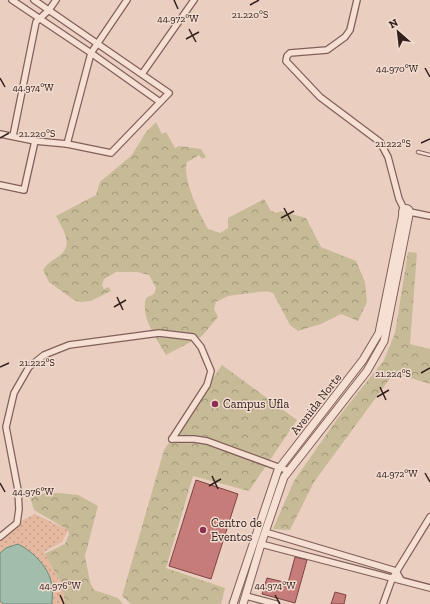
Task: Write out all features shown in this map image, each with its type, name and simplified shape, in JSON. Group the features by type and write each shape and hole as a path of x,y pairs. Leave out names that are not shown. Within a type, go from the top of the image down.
{"street":[{"path":"12,0 160,102"},
{"path":"0,134 35,141 67,144 111,153 169,93 97,45 34,0"},
{"path":"13,136 36,22 49,10 56,0"},
{"path":"67,144 91,53 127,0"},
{"path":"142,74 194,0"},
{"path":"357,0 350,30 345,37 327,50 290,53 287,56 286,61 320,97 380,142 388,157 399,199 406,212 430,216"},
{"path":"0,184 24,190 35,141"},
{"name":"Avenida Norte","path":"233,604 278,470 363,360 379,333 406,212"},
{"name":"Avenida Norte","path":"243,604 261,544 284,477 367,371 384,341 406,212"},
{"path":"0,537 17,523 19,509 18,490 6,427 14,393 29,368 44,355 69,345 159,333 192,337 201,347 211,371 207,385 172,439 194,439 207,441 289,471"},
{"path":"383,604 396,571 430,517"},
{"path":"265,532 396,571 401,580"},
{"path":"261,544 430,588"},
{"path":"323,560 325,550"},
{"path":"246,596 276,604"}],"lane":[{"path":"418,152 430,155"}],"green space":[{"path":"156,122 162,134 166,132 175,148 179,146 201,149 206,157 202,159 199,155 187,162 186,169 192,196 208,229 220,233 228,228 228,218 264,199 271,211 277,213 281,211 306,218 321,247 356,261 365,282 367,302 358,321 341,314 321,324 298,331 290,325 273,293 266,291 228,296 216,302 214,309 218,317 202,336 166,355 150,328 145,313 146,298 154,294 156,288 149,275 137,272 116,272 104,279 102,285 104,289 109,287 111,291 91,301 80,302 74,300 49,282 43,270 49,263 64,252 67,242 64,231 56,216 96,195 100,182 132,155 146,132"},
{"path":"408,252 417,253 410,344 430,349 430,384 394,373 314,482 290,530 273,529 294,481 337,419 384,360 395,333"},
{"path":"222,365 297,420 249,491 193,476 166,568 225,588 221,604 131,604 122,596 164,450"},
{"path":"45,493 78,495 98,506 85,556 90,582 94,590 118,598 123,604 65,604 62,584 44,554 65,544 69,534 68,530 34,510 30,497"}],"sand":[{"path":"35,514 68,530 62,542 44,552 62,585 65,604 0,604 0,538 17,523"}],"shaded area":[{"path":"18,544 36,556 49,574 51,581 52,604 3,604 0,601 0,553 6,548"}],"building":[{"name":"Centro de Eventos","path":"196,480 238,494 211,579 169,566"},
{"path":"295,557 307,560 295,603 262,594 267,578 288,583"},
{"path":"335,592 346,595 344,604 331,604"}],"place":[{"name":"Campus Ufla","path":"215,404"},
{"name":"Centro de Eventos","path":"203,530"}]}
